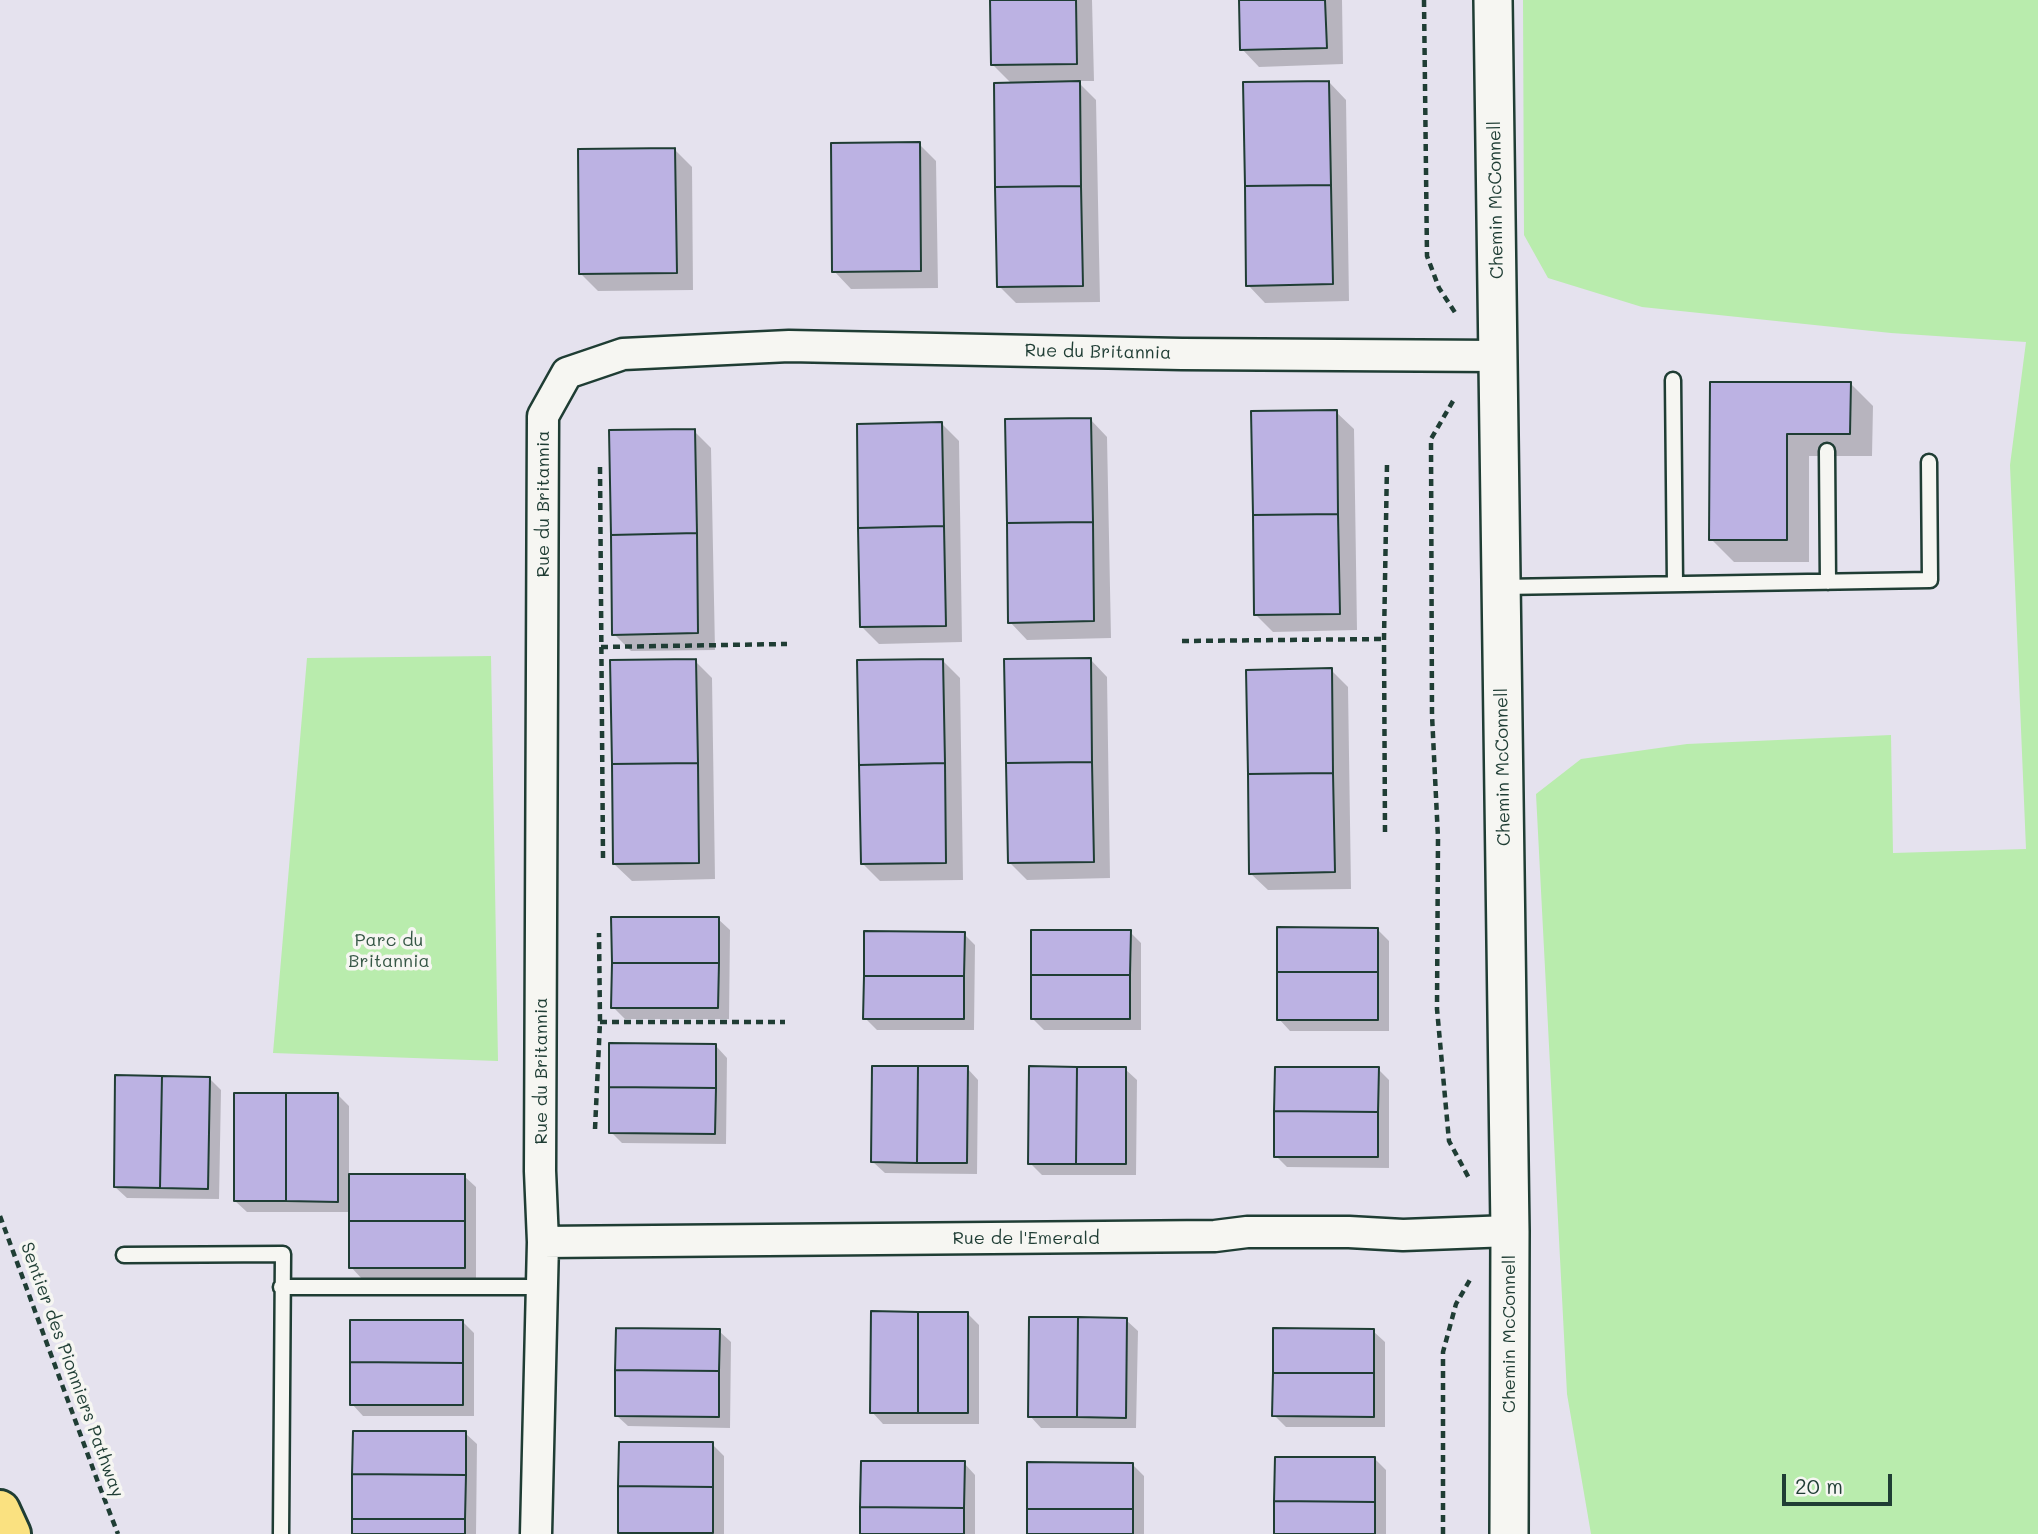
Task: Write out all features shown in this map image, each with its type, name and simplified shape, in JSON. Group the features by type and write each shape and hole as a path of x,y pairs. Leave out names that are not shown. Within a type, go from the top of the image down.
{"highway":[{"path":"0,1510 10,1534"}],"street":[{"name":"Chemin McConnell","path":"1493,0 1501,587 1492,1232 1509,1534"},
{"name":"Rue du Britannia","path":"536,1534 542,1242 543,416 567,373 623,354 764,347 1498,356"},
{"name":"Rue de l'Emerald","path":"542,1242 1215,1236 1247,1232 1404,1235 1492,1232"}],"lane":[{"path":"1673,380 1675,584"},
{"path":"1827,451 1828,582"},
{"path":"1501,587 1930,580 1929,462"},
{"path":"124,1255 283,1254 281,1534"},
{"path":"281,1287 541,1287"}],"path":[{"path":"1424,0 1427,256 1439,288 1455,314"},
{"path":"1443,1534 1443,1352 1456,1304 1475,1272 1492,1232 1474,1186 1449,1141 1437,1009 1431,439 1454,401"},
{"path":"1385,832 1387,464"},
{"path":"600,467 603,858"},
{"path":"1182,641 1384,639"},
{"path":"601,647 787,644"},
{"path":"595,1129 600,1022 599,933"},
{"path":"600,1022 785,1022"},
{"name":"Sentier des Pionniers Pathway","path":"0,1216 118,1534"}],"green space":[{"path":"1523,0 2038,0 2038,1534 1591,1534 1567,1394 1536,794 1581,759 1687,744 1891,735 1893,853 2026,849 2010,465 2026,342 1891,333 1642,307 1548,278 1524,235"},
{"name":"Parc du Britannia","path":"491,656 498,1061 273,1053 307,658"}],"building":[{"path":"990,0 1076,0 1077,64 991,65"},
{"path":"1239,0 1325,0 1327,48 1240,50"},
{"path":"1080,81 1081,186 995,187 994,83"},
{"path":"1329,81 1331,185 1245,186 1243,82"},
{"path":"920,142 921,271 832,272 831,143"},
{"path":"675,148 677,273 579,274 578,149"},
{"path":"1331,185 1333,284 1246,286 1245,186"},
{"path":"1081,186 1083,286 997,287 995,187"},
{"path":"1710,382 1851,382 1850,434 1787,434 1787,540 1709,540"},
{"path":"1337,410 1338,514 1253,515 1251,411"},
{"path":"1091,418 1093,522 1007,523 1005,419"},
{"path":"942,422 944,526 858,528 857,424"},
{"path":"695,429 697,533 611,535 609,430"},
{"path":"1338,514 1340,614 1254,615 1253,515"},
{"path":"1093,522 1094,621 1008,623 1007,523"},
{"path":"944,526 946,626 860,627 858,528"},
{"path":"697,533 698,633 612,635 611,535"},
{"path":"1091,658 1092,762 1006,763 1004,659"},
{"path":"696,659 698,763 612,764 610,660"},
{"path":"943,659 945,763 859,765 857,660"},
{"path":"1332,668 1333,773 1248,774 1246,670"},
{"path":"1092,762 1094,862 1008,863 1006,763"},
{"path":"698,763 699,863 613,864 612,764"},
{"path":"945,763 946,863 861,864 859,765"},
{"path":"1333,773 1335,872 1249,874 1248,774"},
{"path":"611,917 719,917 719,963 612,963"},
{"path":"1277,927 1378,928 1378,972 1277,972"},
{"path":"1031,930 1131,930 1130,975 1031,975"},
{"path":"864,931 965,932 964,976 864,976"},
{"path":"612,963 719,963 718,1008 611,1008"},
{"path":"1277,972 1378,972 1378,1020 1277,1020"},
{"path":"1031,975 1130,975 1130,1019 1031,1019"},
{"path":"864,976 964,976 964,1019 863,1019"},
{"path":"609,1043 716,1044 716,1088 609,1087"},
{"path":"872,1066 918,1066 917,1163 871,1162"},
{"path":"918,1066 968,1066 967,1163 917,1163"},
{"path":"1029,1066 1077,1067 1076,1164 1028,1164"},
{"path":"1077,1067 1126,1067 1126,1164 1076,1164"},
{"path":"1275,1067 1379,1067 1378,1112 1274,1111"},
{"path":"115,1075 162,1076 160,1188 114,1187"},
{"path":"162,1076 210,1077 208,1189 160,1188"},
{"path":"609,1087 716,1088 715,1134 609,1133"},
{"path":"234,1093 286,1093 286,1201 234,1201"},
{"path":"286,1093 338,1093 338,1202 286,1201"},
{"path":"1274,1111 1378,1112 1378,1157 1274,1157"},
{"path":"349,1174 465,1174 465,1221 349,1221"},
{"path":"349,1221 465,1221 465,1268 349,1268"},
{"path":"871,1311 918,1312 918,1413 870,1413"},
{"path":"918,1312 968,1312 968,1413 918,1413"},
{"path":"1029,1317 1078,1317 1077,1417 1028,1417"},
{"path":"1078,1317 1127,1318 1126,1418 1077,1417"},
{"path":"350,1320 463,1320 463,1363 350,1362"},
{"path":"616,1328 720,1329 719,1371 615,1370"},
{"path":"1273,1328 1374,1329 1374,1373 1273,1373"},
{"path":"350,1362 463,1363 463,1405 350,1405"},
{"path":"615,1370 719,1371 719,1417 615,1416"},
{"path":"1273,1373 1374,1373 1374,1417 1272,1416"},
{"path":"353,1431 466,1431 466,1475 352,1474"},
{"path":"619,1442 713,1442 713,1487 618,1486"},
{"path":"1275,1457 1375,1457 1375,1502 1274,1501"},
{"path":"861,1461 965,1461 964,1508 860,1507"},
{"path":"1027,1462 1133,1463 1133,1509 1027,1509"},
{"path":"352,1474 466,1475 465,1519 352,1519"},
{"path":"618,1486 713,1487 713,1533 618,1533"},
{"path":"1274,1501 1375,1502 1375,1534 1274,1534"},
{"path":"860,1507 964,1508 964,1534 860,1534"},
{"path":"1027,1509 1133,1509 1133,1534 1027,1534"},
{"path":"352,1519 465,1519 465,1534 352,1534"}]}
